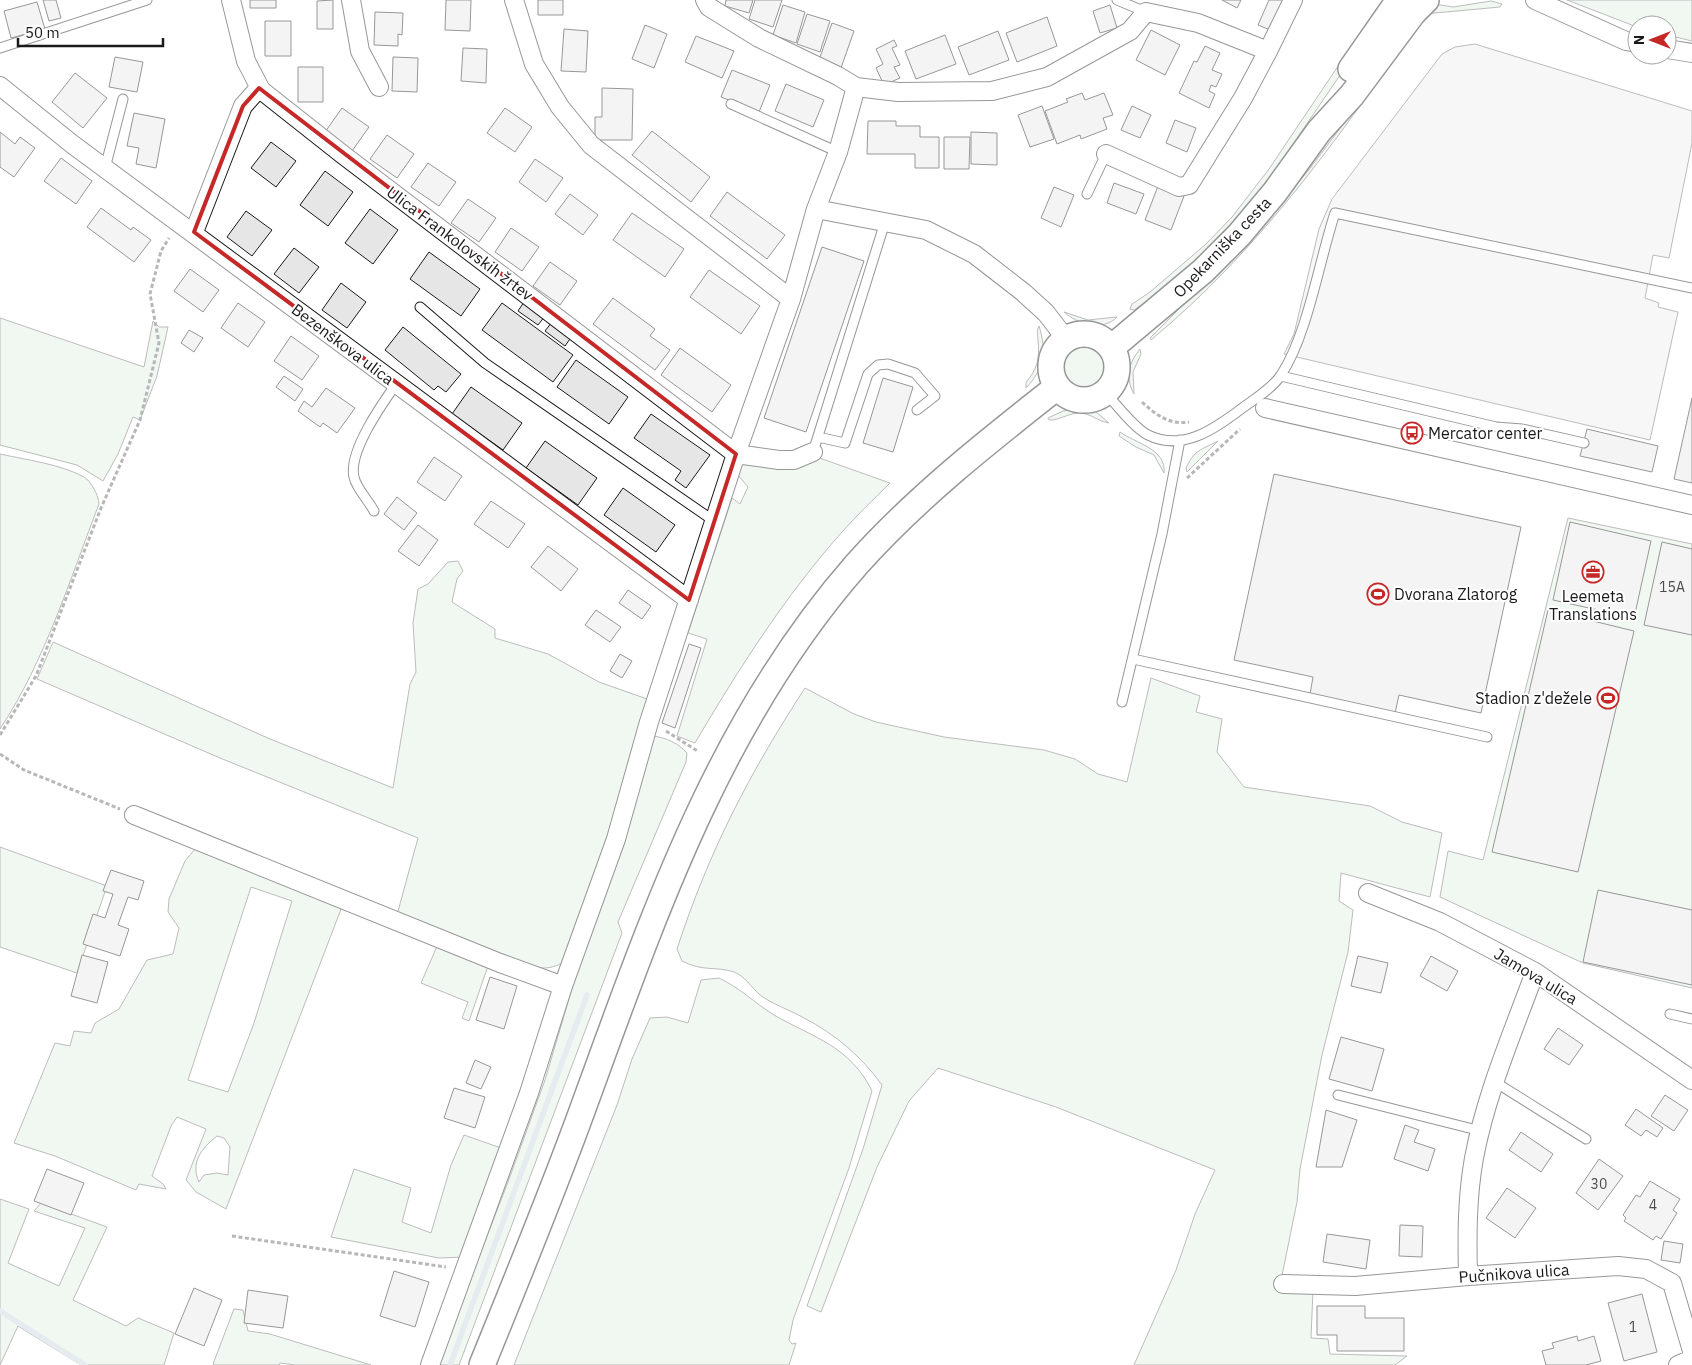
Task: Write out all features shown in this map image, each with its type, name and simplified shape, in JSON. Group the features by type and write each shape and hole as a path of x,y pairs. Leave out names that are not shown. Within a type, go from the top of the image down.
{"street":[{"name":"Ulica Frankolovskih žrtev","path":"232,0 246,61 259,88 342,154 736,454"},
{"path":"351,0 360,50 379,87"},
{"path":"514,0 534,64 560,107 591,145 791,299"},
{"path":"705,0 709,7 759,38 838,76 856,87 898,92 992,91 1048,77 1130,31 1146,6 1198,23 1268,51"},
{"path":"1106,154 1179,187 1189,185 1243,98 1293,0"},
{"path":"1319,131 1339,86 1399,0"},
{"path":"1319,131 1352,96 1413,13 1426,0"},
{"path":"1535,0 1627,41"},
{"path":"1677,50 1692,53"},
{"name":"Bezenškova ulica","path":"0,86 105,168 688,600"},
{"path":"430,1365 529,1093 563,986 616,839 649,722 736,454 791,299 816,210 838,152 856,87"},
{"path":"187,227 243,106 259,88"},
{"name":"Opekarniška cesta","path":"1111,348 1184,288 1233,241 1275,192 1319,131"},
{"path":"816,210 926,230 974,254 1023,292 1046,313 1066,339"},
{"path":"1085,334 1104,340 1111,348 1117,366 1112,384 1106,392 1096,398 1080,400 1065,395 1057,387 1052,378 1050,367 1055,351 1066,339 1085,334"},
{"path":"482,1365 561,1169 650,923 700,807 746,719 793,648 856,565 920,499 1057,387"},
{"path":"1265,408 1692,505"},
{"path":"736,454 779,460 794,460 816,445"},
{"path":"134,814 500,963 563,986"},
{"name":"Jamova ulica","path":"1368,893 1440,922 1535,972 1692,1080"},
{"path":"1468,1276 1466,1223 1474,1157 1495,1082 1535,972"},
{"name":"Pučnikova ulica","path":"1283,1284 1354,1286 1618,1266 1646,1269 1672,1283 1692,1351"},
{"path":"1678,1365 1692,1358"}],"lane":[{"path":"0,48 147,0"},
{"path":"1117,0 1146,6"},
{"path":"105,168 123,99"},
{"path":"731,104 838,152"},
{"path":"1087,194 1106,154"},
{"path":"1106,392 1147,434 1171,441 1196,437 1218,427 1281,376 1304,321 1323,249 1335,213 1692,288"},
{"path":"885,222 816,445 845,443 868,374 878,365 888,364 915,373 935,396 917,410"},
{"path":"420,307 485,363 714,521"},
{"path":"1281,376 1496,427 1522,429 1584,443"},
{"path":"374,510 354,478 357,449 380,406 396,384"},
{"path":"1122,702 1174,482 1180,440"},
{"path":"1132,659 1487,737"},
{"path":"1670,1014 1692,1019"},
{"path":"1495,1082 1586,1139"},
{"path":"1338,1095 1481,1131"}],"path":[{"path":"0,735 36,676 102,508 140,420 159,343 150,294 161,251 187,227"},
{"path":"1142,402 1154,414 1168,421 1187,423 1196,420"},
{"path":"1174,482 1187,478 1265,408"},
{"path":"649,722 699,752"},
{"path":"0,754 24,770 134,814"},
{"path":"232,1236 466,1269"}],"highlighted area":[{"path":"259,88 736,454 689,600 194,232 243,106"}],"green space":[{"path":"1567,0 1692,0 1692,41 1677,37 1677,15 1627,15 1627,23"},
{"path":"1491,1 1502,4 1500,7 1424,14 1430,6 1453,7"},
{"path":"1381,6 1383,12 1274,172 1236,220 1209,249 1158,294 1134,310 1130,309 1132,304 1150,292 1206,244 1232,217 1269,169 1377,8"},
{"path":"1413,31 1324,155 1261,232 1227,269 1151,340 1150,338 1256,232 1308,171"},
{"path":"1064,312 1088,320 1117,317 1105,324 1090,325 1076,320"},
{"path":"0,318 144,367 153,321 159,327 168,327 157,376 140,420 133,417 118,454 103,481 77,465 0,445"},
{"path":"1039,326 1043,344 1042,359 1037,374 1026,388 1026,382 1033,373 1038,358 1037,332"},
{"path":"1085,344 1098,348 1104,354 1108,367 1104,380 1098,386 1085,390 1072,386 1066,380 1062,367 1066,354 1072,348"},
{"path":"1140,349 1141,354 1133,372 1134,394 1129,382 1129,371 1130,365"},
{"path":"1078,409 1095,411 1109,423 1080,413 1052,420 1048,418 1063,411"},
{"path":"1120,432 1155,452 1164,465 1164,473 1154,455 1136,447 1119,436"},
{"path":"1218,441 1187,472 1186,468 1196,453"},
{"path":"0,454 54,466 84,477 94,489 99,504 56,619 30,676 0,729"},
{"path":"814,456 890,483 842,532 801,582 745,661 695,743 677,736 707,639 688,633 732,498 740,504 748,487 738,475 743,463"},
{"name":"Stadion z'dežele","path":"1568,518 1692,544 1692,988 1583,963 1440,897 1448,851 1483,860"},
{"path":"458,561 463,571 457,579 452,602 495,629 495,638 548,654 599,682 647,699 634,759 566,961 553,967 527,966 509,961 397,915 418,838 220,758 37,679 53,642 270,739 393,788 410,684 416,672 413,623 418,589 428,584 448,562"},
{"path":"1151,678 1200,696 1196,712 1222,719 1217,752 1244,787 1370,806 1402,822 1442,833 1430,897 1341,873 1339,901 1353,910 1348,952 1322,1055 1300,1169 1297,1202 1279,1290 1313,1290 1311,1338 1328,1339 1330,1354 1407,1356 1395,1365 1134,1365 1176,1270 1195,1214 1215,1170 1056,1107 938,1068 909,1101 877,1167 821,1312 807,1306 863,1149 882,1085 856,1055 826,1031 760,995 745,979 734,972 696,967 682,961 677,949 689,913 732,814 766,751 805,688 854,714 876,722 944,737 1044,750 1075,759 1098,774 1127,782"},
{"path":"653,736 680,746 687,753 686,762 618,922 622,933 459,1365 437,1365 508,1182 545,1080 584,948 624,844"},
{"path":"0,847 107,886 77,973 0,947"},
{"path":"204,847 343,904 226,1209 196,1192 186,1180 206,1129 177,1117 171,1126 152,1176 163,1184 166,1189 139,1184 136,1190 55,1156 14,1143 55,1043 70,1046 74,1031 91,1033 95,1023 119,1009 147,960 173,954 179,928 168,912 169,899 185,861 195,849","holes":["251,887 292,901 254,1023 228,1092 188,1080","217,1136 224,1138 230,1147 228,1175 217,1173 204,1175 199,1182 196,1168 199,1156"]},
{"path":"438,944 488,966 469,1021 462,1018 468,1002 421,983"},
{"path":"719,978 734,986 774,1015 817,1037 842,1053 853,1063 872,1091 849,1168 793,1320 789,1340 792,1344 796,1343 789,1365 514,1365 617,1105 632,1059 650,1018 667,1017 688,1023 701,980"},
{"path":"464,1135 504,1149 465,1257 439,1258 331,1237 354,1169 411,1188 402,1222 431,1233 451,1165"},
{"path":"0,1199 29,1209 8,1263 59,1286 85,1228 34,1211 41,1203 107,1227 73,1300 126,1326 138,1318 174,1333 164,1365 81,1365 18,1326 0,1365"},
{"path":"234,1309 243,1310 248,1331 270,1334 371,1365 296,1365 280,1363 279,1365 215,1365 213,1364"}],"shaded area":[{"path":"1475,44 1692,111 1692,143 1669,258 1653,255 1645,298 1659,303 1658,307 1678,312 1650,440 1284,354 1294,334 1319,229 1332,199 1442,54 1455,47"}],"building":[{"path":"43,0 56,0 61,18 49,21"},
{"path":"250,0 276,0 276,8 250,8"},
{"path":"333,0 333,29 317,29 317,1"},
{"path":"446,0 471,0 470,31 445,30"},
{"path":"538,0 563,0 563,15 538,15"},
{"path":"726,0 753,0 749,13 725,6"},
{"path":"755,0 782,0 773,27 749,19"},
{"path":"1222,0 1241,0 1237,8"},
{"path":"1269,0 1284,0 1270,30 1258,25"},
{"path":"37,2 45,29 11,38 4,11"},
{"path":"783,5 805,12 796,43 773,35"},
{"path":"1110,5 1117,28 1100,33 1093,11"},
{"path":"375,12 403,13 402,35 398,34 398,46 374,45"},
{"path":"807,14 830,21 820,52 797,44"},
{"path":"1047,17 1057,46 1017,62 1006,33"},
{"path":"265,21 291,21 291,56 265,56"},
{"path":"832,23 854,31 841,68 819,60"},
{"path":"645,25 667,34 654,68 632,59"},
{"path":"564,29 588,31 586,72 561,71"},
{"path":"1151,30 1180,45 1165,75 1136,60"},
{"path":"998,31 1009,60 969,75 958,47"},
{"path":"945,35 956,64 916,79 905,51"},
{"path":"696,36 734,51 722,78 685,62"},
{"path":"894,40 897,46 892,48 900,65 894,67 900,78 884,85 876,68 883,64 876,49"},
{"path":"1205,46 1220,53 1212,70 1222,74 1216,87 1211,85 1209,91 1215,94 1209,108 1179,93 1194,61 1197,62"},
{"path":"463,48 487,49 486,83 461,81"},
{"path":"115,57 143,62 137,92 109,87"},
{"path":"393,57 418,58 417,92 392,91"},
{"path":"298,67 323,67 323,102 298,102"},
{"path":"732,70 770,85 759,112 721,97"},
{"path":"75,73 107,98 83,128 52,102"},
{"path":"786,84 824,100 813,127 775,111"},
{"path":"602,88 633,89 632,140 595,140 595,117 602,117"},
{"path":"1082,93 1085,100 1104,93 1113,115 1103,118 1107,129 1081,139 1080,135 1057,144 1045,111 1068,102 1066,99"},
{"path":"1042,106 1054,139 1030,147 1018,115"},
{"path":"1132,106 1151,115 1140,138 1121,130"},
{"path":"342,108 369,127 352,151 325,132"},
{"path":"505,108 532,127 515,152 487,133"},
{"path":"134,113 165,119 156,168 136,164 139,148 127,146"},
{"path":"1175,120 1196,128 1187,152 1166,143"},
{"path":"868,121 896,121 896,126 920,126 920,137 939,137 939,168 915,168 915,154 867,154"},
{"path":"652,131 710,177 691,202 632,155"},
{"path":"0,132 15,144 20,137 35,148 14,177 0,167"},
{"path":"971,132 997,133 997,165 971,164"},
{"path":"387,135 414,154 397,178 370,159"},
{"path":"944,137 970,137 969,169 944,169"},
{"path":"271,142 296,161 276,187 251,168"},
{"path":"61,158 92,181 76,204 44,181"},
{"path":"535,159 563,178 546,202 519,182"},
{"path":"428,163 456,182 439,206 411,187"},
{"path":"325,171 353,192 328,226 300,205"},
{"path":"1114,183 1144,194 1136,214 1107,203"},
{"path":"1158,186 1184,196 1171,230 1145,220"},
{"path":"1054,187 1074,195 1061,227 1041,218"},
{"path":"727,192 785,235 767,259 710,216"},
{"path":"570,194 598,215 583,235 555,214"},
{"path":"468,199 496,218 479,242 451,223"},
{"path":"101,208 131,230 133,227 151,240 134,262 87,227"},
{"path":"370,209 398,230 373,264 345,243"},
{"path":"246,211 272,230 252,256 227,237"},
{"path":"632,213 684,249 665,277 613,240"},
{"path":"511,228 539,247 522,271 495,252"},
{"path":"822,247 864,261 806,432 764,418"},
{"path":"294,248 319,267 299,293 274,274"},
{"path":"429,252 480,289 461,316 410,279"},
{"path":"550,262 577,281 560,305 533,286"},
{"path":"190,269 219,290 203,312 174,291"},
{"path":"709,270 760,306 741,334 690,297"},
{"path":"341,283 366,302 347,328 322,310"},
{"path":"613,298 655,329 650,336 670,350 655,370 593,324"},
{"path":"524,302 545,316 538,325 518,311"},
{"path":"238,303 265,322 248,347 221,328"},
{"path":"502,303 573,355 553,382 482,330"},
{"path":"552,322 572,336 565,346 545,331"},
{"path":"403,327 461,374 446,392 438,386 434,390 385,350"},
{"path":"189,330 203,338 194,352 181,343"},
{"path":"291,336 319,356 302,380 274,361"},
{"path":"680,348 731,385 712,412 661,375"},
{"path":"576,360 628,397 609,424 557,387"},
{"path":"284,376 303,389 295,401 276,387"},
{"path":"883,378 913,387 893,452 863,443"},
{"path":"471,387 522,423 503,450 452,414"},
{"path":"326,388 355,408 337,433 323,423 320,427 298,411 304,401 312,407"},
{"path":"1692,398 1692,483 1674,479"},
{"path":"651,414 710,455 686,488 675,480 681,471 634,438"},
{"path":"1587,429 1658,446 1652,472 1580,456"},
{"path":"545,441 597,478 578,505 526,468"},
{"path":"434,457 462,476 445,501 417,482"},
{"name":"Dvorana Zlatorog","path":"1274,474 1521,527 1481,713 1399,695 1395,713 1310,694 1313,677 1234,660"},
{"path":"623,488 675,525 656,552 604,515"},
{"path":"397,497 417,513 404,530 384,514"},
{"path":"491,501 525,524 508,548 474,524"},
{"path":"1570,522 1651,541 1634,618 1553,600"},
{"path":"418,525 438,540 419,566 398,551"},
{"path":"1662,542 1692,549 1692,635 1644,625"},
{"path":"548,546 578,569 561,591 531,567"},
{"path":"628,590 651,606 642,619 619,603"},
{"path":"596,610 621,627 610,642 585,625"},
{"path":"1548,610 1634,631 1578,872 1492,852"},
{"path":"689,644 701,648 675,728 662,723"},
{"path":"620,654 632,661 622,678 610,671"},
{"path":"111,870 144,881 138,900 128,897 118,925 129,929 120,956 83,944 93,914 105,918 113,894 103,891"},
{"path":"1598,890 1692,910 1692,985 1583,962"},
{"path":"82,955 108,962 97,1003 71,996"},
{"path":"1358,956 1388,963 1381,993 1351,986"},
{"path":"1431,956 1458,971 1447,991 1420,976"},
{"path":"490,977 517,986 504,1029 476,1020"},
{"path":"1558,1028 1583,1045 1569,1065 1544,1049"},
{"path":"1341,1037 1384,1049 1372,1091 1329,1079"},
{"path":"475,1060 491,1067 481,1089 466,1083"},
{"path":"454,1088 485,1097 475,1128 444,1118"},
{"path":"1665,1095 1688,1110 1674,1131 1651,1116"},
{"path":"1636,1109 1663,1128 1657,1137 1646,1130 1641,1136 1625,1125"},
{"path":"1326,1110 1357,1120 1342,1167 1316,1167"},
{"path":"1405,1125 1419,1130 1414,1142 1435,1149 1428,1171 1394,1159"},
{"path":"1521,1132 1553,1154 1541,1172 1509,1150"},
{"path":"1599,1159 1623,1176 1598,1210 1576,1193"},
{"path":"47,1169 84,1183 71,1215 34,1201"},
{"path":"1650,1181 1680,1199 1673,1210 1677,1213 1661,1239 1656,1236 1653,1240 1624,1221 1626,1218 1623,1215 1636,1195 1640,1197"},
{"path":"1507,1188 1536,1208 1515,1238 1486,1218"},
{"path":"1400,1225 1423,1226 1422,1257 1399,1256"},
{"path":"1327,1234 1370,1240 1366,1269 1323,1262"},
{"path":"1664,1241 1683,1244 1680,1263 1661,1260"},
{"path":"394,1271 429,1282 415,1327 380,1316"},
{"path":"194,1288 222,1300 204,1346 175,1334"},
{"path":"248,1290 288,1296 283,1328 244,1323"},
{"path":"1642,1294 1657,1352 1624,1361 1608,1303"},
{"path":"1317,1306 1365,1306 1365,1318 1404,1318 1404,1351 1337,1351 1337,1335 1317,1335"},
{"path":"1577,1336 1578,1341 1594,1336 1601,1361 1586,1365 1546,1365 1542,1351 1554,1348 1552,1343"}],"waterway":[{"path":"450,1365 587,995"},
{"path":"0,1311 85,1365"}],"place":[{"name":"Mercator center","path":"1412,433"},
{"name":"Leemeta Translations","path":"1593,572"},
{"name":"Dvorana Zlatorog","path":"1378,594"},
{"name":"Stadion z'dežele","path":"1608,698"}]}
